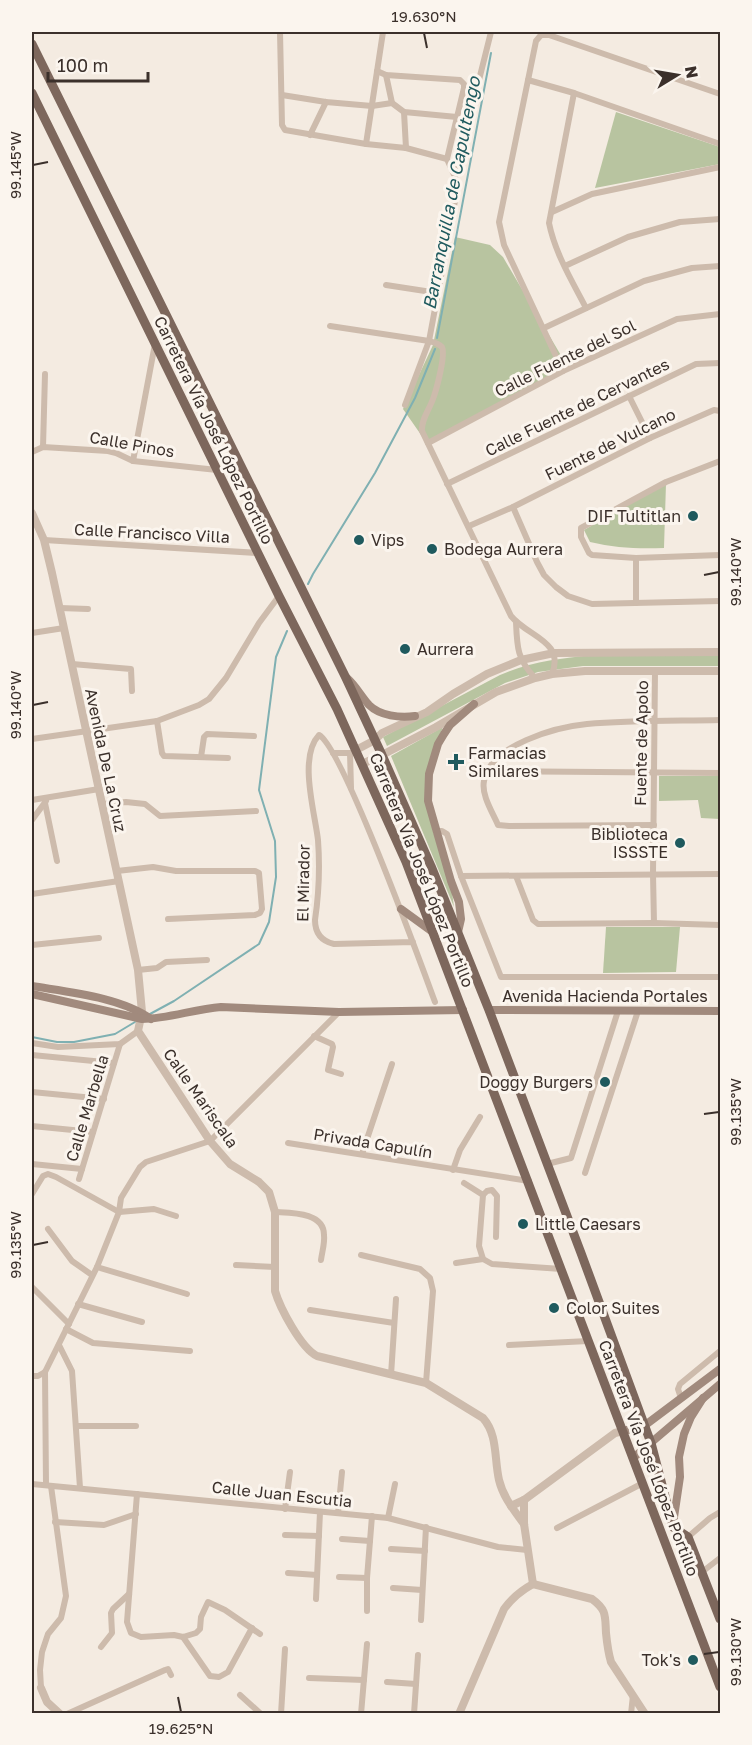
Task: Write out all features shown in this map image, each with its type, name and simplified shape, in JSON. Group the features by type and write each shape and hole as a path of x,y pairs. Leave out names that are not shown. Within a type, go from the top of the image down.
{"main road":[{"name":"Carretera Vía José López Portillo","path":"32,44 345,676 431,866 489,1011 651,1443 672,1527 688,1537 720,1613"},
{"name":"Carretera Vía José López Portillo","path":"32,93 353,751 362,764 406,862 720,1687"},
{"path":"345,676 370,706 392,716 403,718 415,716"},
{"path":"458,932 461,919 459,902 428,801 429,774 438,744 450,725 474,704"},
{"path":"401,909 434,933"},
{"path":"32,986 100,998 142,1016"},
{"path":"32,994 152,1019 221,1007 339,1011 463,1010"},
{"name":"Avenida Hacienda Portales","path":"489,1011 720,1011"},
{"path":"623,1431 644,1426 720,1369"},
{"path":"633,1458 720,1384"},
{"path":"672,1527 680,1477 679,1457 691,1417 703,1398"}],"street":[{"path":"280,32 282,125 285,130 366,144 406,148 447,159"},
{"path":"366,144 383,32"},
{"path":"455,177 491,32"},
{"path":"563,371 504,245 499,222 536,41 541,35 549,35 720,94"},
{"path":"377,71 386,75 460,80 465,88 447,159 455,177 457,189 429,341 405,405"},
{"path":"386,75 392,103 404,112 457,117"},
{"path":"528,80 574,93 720,144"},
{"path":"574,93 549,223 565,266 586,308"},
{"path":"282,95 372,106 392,103"},
{"path":"310,135 326,102"},
{"path":"404,112 406,148"},
{"path":"552,212 592,195 720,167"},
{"path":"565,266 628,237 680,222 720,219"},
{"path":"543,328 644,281 692,268 720,266"},
{"path":"386,285 438,293"},
{"name":"Calle Fuente del Sol","path":"428,443 563,371 677,319 720,314"},
{"path":"330,326 429,341 440,345 442,359 434,398 421,428 507,609 516,622 547,643 554,653 552,674"},
{"path":"133,461 155,344"},
{"name":"Calle Fuente de Cervantes","path":"447,484 696,364 720,363"},
{"path":"32,452 43,447 45,374"},
{"path":"629,396 650,438"},
{"name":"Fuente de Vulcano","path":"469,526 513,507 650,438 714,411 720,411"},
{"name":"Calle Pinos","path":"43,447 108,451 133,461 217,470"},
{"path":"720,461 666,482 581,528 580,537 592,555 636,558 720,555"},
{"path":"513,507 544,575 568,596 592,604 720,601"},
{"name":"Avenida De La Cruz","path":"32,513 44,540 60,608 138,970 142,1016"},
{"name":"Calle Francisco Villa","path":"44,540 258,553"},
{"path":"636,558 636,603"},
{"path":"32,739 157,721 199,705 208,699 226,678 259,623 279,596"},
{"path":"60,608 88,609"},
{"path":"516,622 518,651 521,660 535,678"},
{"path":"32,633 64,628"},
{"path":"333,753 353,751 375,740 382,733 427,712 487,674 521,660 554,653 720,652"},
{"path":"72,664 129,668 132,671 132,691"},
{"path":"362,764 436,727 496,692 535,678 585,671 720,671"},
{"name":"Fuente de Apolo","path":"654,923 652,874 656,671"},
{"path":"654,825 498,825 485,795 484,782 488,771 500,756 522,742 545,733 586,724 720,720"},
{"path":"157,721 164,756 228,758"},
{"path":"201,757 205,735 254,736"},
{"name":"El Mirador","path":"319,735 323,737 333,753 401,909 413,942 334,944 326,942 319,936 315,926 319,871 318,838 309,784 310,751 319,735"},
{"path":"351,791 353,751"},
{"path":"488,771 720,773"},
{"path":"32,800 46,800 99,789"},
{"path":"32,820 46,800"},
{"path":"46,800 57,861"},
{"path":"102,804 126,802 145,804 160,816 256,811"},
{"path":"437,831 447,834 501,977 720,977"},
{"path":"117,871 153,867 176,871 255,871 260,876 262,909 260,913 168,919"},
{"path":"461,876 720,874"},
{"path":"516,876 533,920 538,924 720,925"},
{"path":"32,894 119,881"},
{"path":"32,945 99,938"},
{"path":"413,942 435,1002"},
{"path":"138,970 157,968 166,962 207,960"},
{"path":"60,1713 47,1702 41,1688 40,1670 42,1652 48,1634 61,1618 66,1596 48,1485 45,1372 97,1266 119,1212 121,1198 143,1164 210,1141 339,1011"},
{"path":"547,1164 571,1158 618,1011"},
{"path":"585,1173 638,1011"},
{"path":"32,1043 58,1047 120,1044 138,1031 142,1016"},
{"name":"Calle Mariscala","path":"138,1031 210,1141 231,1164 259,1182 269,1192 275,1212 275,1291 278,1302 304,1346 310,1353 317,1356 426,1383 483,1418 490,1425 493,1436 499,1481 505,1499 524,1524"},
{"path":"314,1036 332,1044 328,1070 341,1074"},
{"name":"Calle Marbella","path":"79,1179 120,1044"},
{"path":"32,1055 114,1063"},
{"path":"362,1154 392,1064"},
{"path":"32,1092 104,1099"},
{"path":"453,1170 460,1150 480,1117"},
{"path":"32,1126 93,1132"},
{"name":"Privada Capulín","path":"288,1143 528,1181"},
{"path":"32,1164 82,1169"},
{"path":"32,1194 43,1176 48,1174 119,1212 154,1209 176,1216"},
{"path":"464,1183 483,1195"},
{"path":"483,1259 479,1246 483,1195 492,1190 497,1196 496,1237"},
{"path":"275,1212 307,1215 314,1218 324,1234 321,1260"},
{"path":"48,1229 72,1262 92,1275"},
{"path":"361,1255 420,1269 430,1278 433,1291 426,1383"},
{"path":"456,1263 483,1259 492,1264 561,1269"},
{"path":"236,1265 274,1267"},
{"path":"97,1266 187,1294"},
{"path":"32,1291 67,1327 93,1343 190,1351"},
{"path":"391,1375 396,1299"},
{"path":"78,1304 142,1322"},
{"path":"310,1310 394,1323"},
{"path":"509,1345 588,1341"},
{"path":"58,1345 72,1371 80,1488"},
{"path":"681,1398 678,1389 680,1384 720,1351"},
{"path":"35,1376 45,1372"},
{"path":"76,1426 136,1426"},
{"path":"511,1506 524,1500 615,1433 623,1431"},
{"path":"285,1509 290,1472"},
{"path":"338,1514 342,1472"},
{"path":"557,1528 643,1483"},
{"name":"Calle Juan Escutia","path":"32,1484 388,1518 498,1547 527,1550"},
{"path":"388,1518 395,1484"},
{"path":"137,1494 127,1622 131,1633 141,1637 174,1635 183,1637 199,1632 201,1617 208,1602 225,1610 260,1634"},
{"path":"524,1500 524,1524 533,1584"},
{"path":"316,1599 320,1512"},
{"path":"688,1537 720,1512"},
{"path":"55,1522 104,1525 136,1514"},
{"path":"367,1611 372,1516"},
{"path":"421,1620 426,1527"},
{"path":"285,1535 319,1536"},
{"path":"342,1539 370,1541"},
{"path":"391,1549 424,1551"},
{"path":"702,1572 720,1558"},
{"path":"288,1574 317,1575"},
{"path":"339,1577 367,1578"},
{"path":"459,1713 504,1609 517,1594 533,1584 592,1599 599,1605 606,1621 608,1653 611,1662 645,1713"},
{"path":"393,1588 422,1590"},
{"path":"101,1647 112,1633 111,1613 113,1609 129,1594"},
{"path":"183,1637 210,1676 219,1677 228,1672 252,1628"},
{"path":"361,1713 367,1644"},
{"path":"281,1713 285,1649"},
{"path":"414,1713 417,1655"},
{"path":"67,1713 165,1670 168,1669 171,1674"},
{"path":"309,1678 364,1680"},
{"path":"387,1682 416,1684"},
{"path":"631,1713 633,1694"},
{"path":"240,1695 261,1713"}],"green space":[{"path":"616,112 720,147 720,164 595,188"},
{"path":"455,237 490,245 503,257 569,369 426,442 403,409 433,345"},
{"path":"666,483 664,548 627,548 590,542 584,530"},
{"path":"593,655 720,656 720,666 583,666 538,672 505,683 387,746 383,737 512,670 546,661"},
{"path":"443,727 427,775 433,831 452,892 454,907 391,756"},
{"path":"659,776 720,776 720,819 701,818 698,800 659,801"},
{"path":"606,927 680,927 676,972 603,973"}],"waterway":[{"name":"Barranquilla de Capultengo","path":"437,338 491,53"},
{"path":"308,584 375,473 415,398 435,349"},
{"name":"Barranquilla de Capultengo","path":"150,1014 174,1001 259,944 269,922 276,877 275,841 259,790 276,657 287,631"},
{"name":"Barranquilla de Capultengo","path":"32,1037 57,1042 74,1042 115,1034 135,1022"}],"place":[{"name":"DIF Tultitlan","path":"693,516"},
{"name":"Vips","path":"359,540"},
{"name":"Bodega Aurrera","path":"432,549"},
{"name":"Aurrera","path":"405,649"},
{"name":"Farmacias Similares","path":"456,762"},
{"name":"Biblioteca ISSSTE","path":"680,843"},
{"name":"Doggy Burgers","path":"605,1082"},
{"name":"Little Caesars","path":"523,1224"},
{"name":"Color Suites","path":"554,1308"},
{"name":"Tok's","path":"693,1660"}]}
